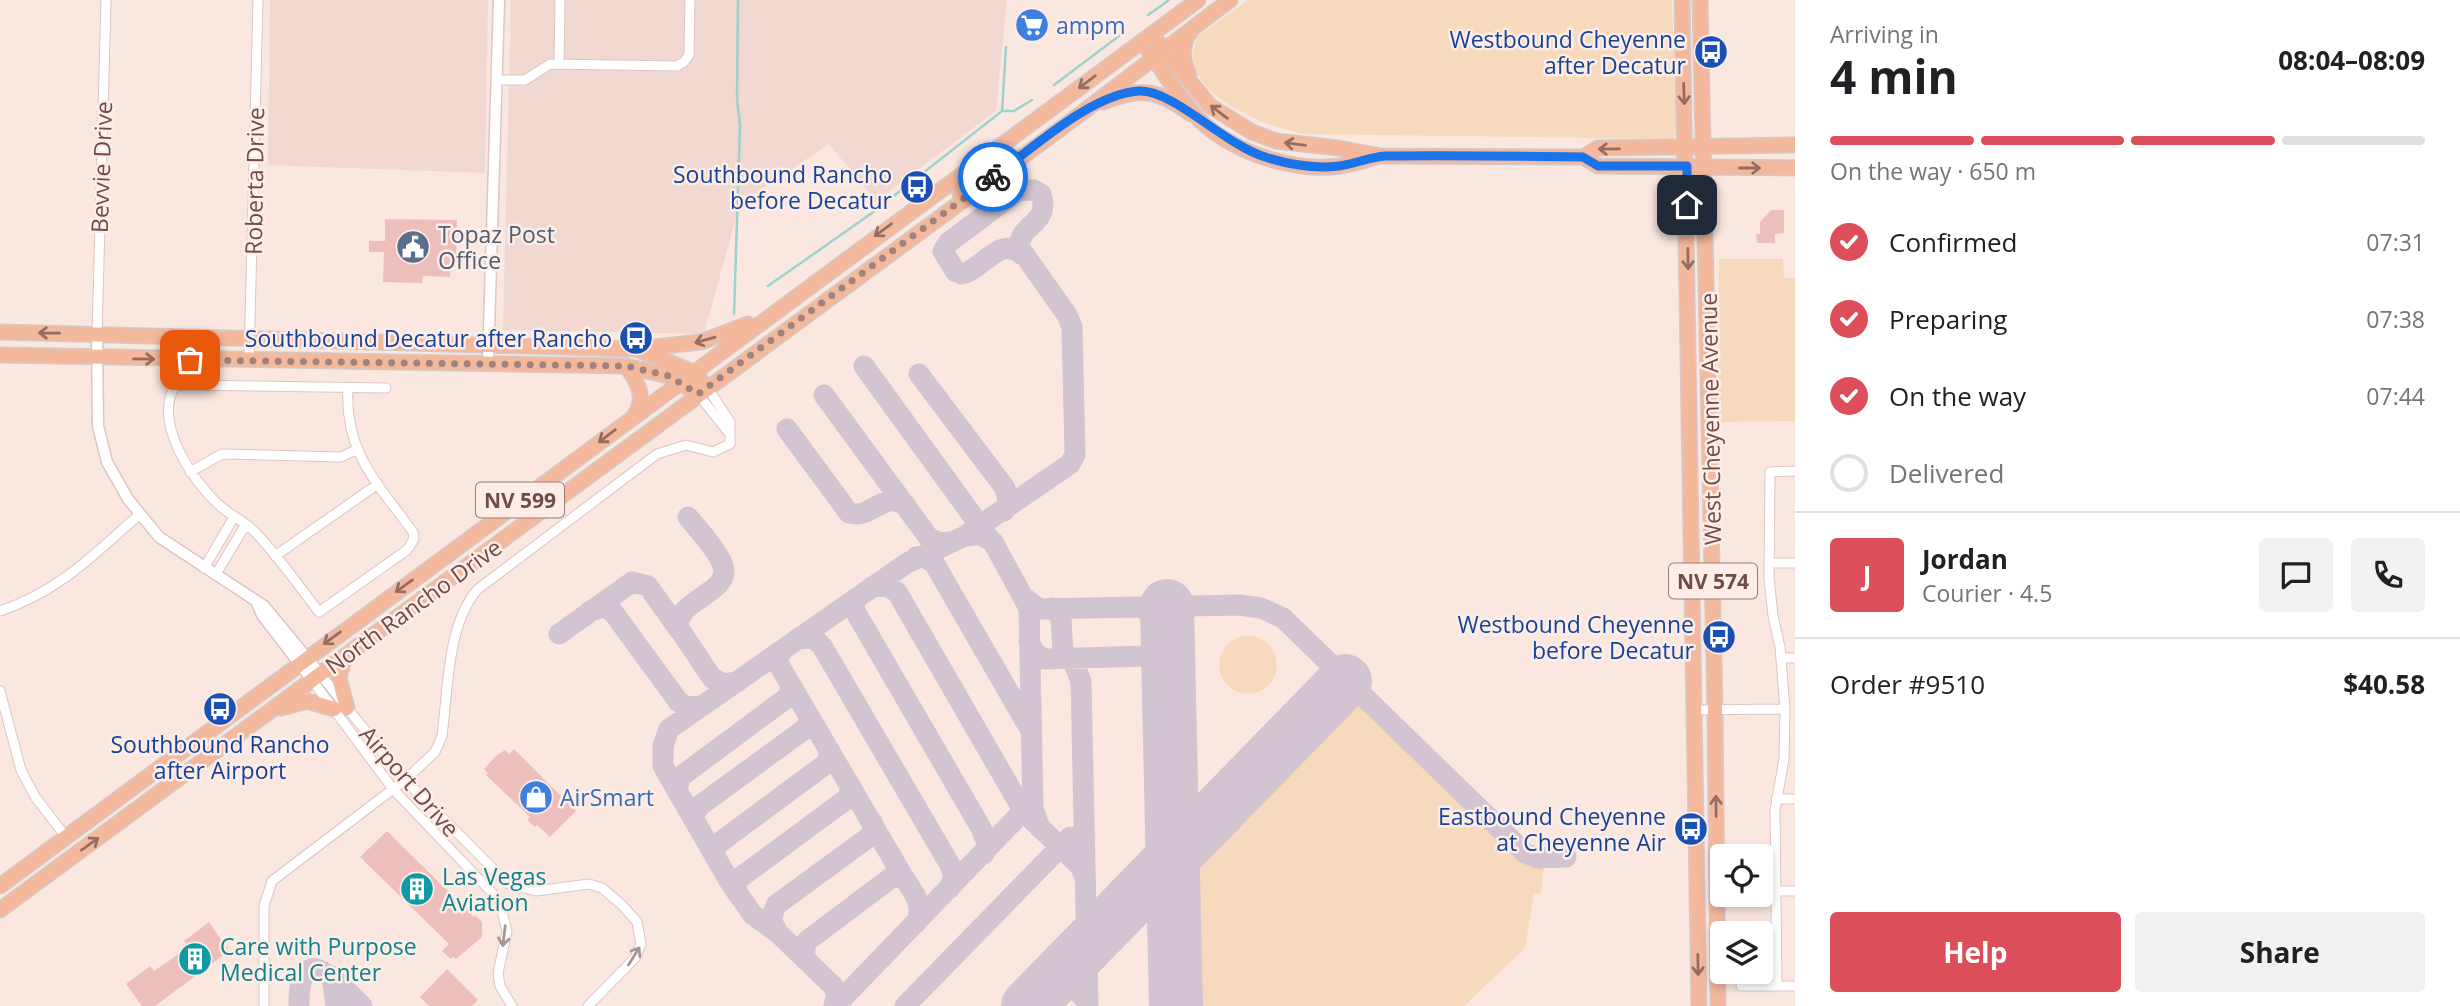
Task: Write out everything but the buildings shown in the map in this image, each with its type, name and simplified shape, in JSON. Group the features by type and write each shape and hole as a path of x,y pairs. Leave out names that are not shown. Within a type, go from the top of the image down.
{"main road":[{"name":"North Rancho Drive","path":"0,886 1198,0"},
{"name":"North Rancho Drive","path":"0,910 945,211 1079,115 1230,0"},
{"name":"West Cheyenne Avenue","path":"1682,0 1687,166 1699,1006"},
{"name":"West Cheyenne Avenue","path":"1700,0 1717,921"},
{"path":"1189,83 1184,63 1184,44 1194,26"},
{"path":"1147,38 1203,124"},
{"path":"1158,53 1210,106 1252,132 1276,141 1381,156 1583,157 1598,166 1795,168"},
{"path":"1079,115 1115,97 1147,91 1167,97 1231,142 1255,153 1294,163 1338,166 1381,156"},
{"path":"1583,157 1598,148 1795,145"},
{"path":"945,211 981,172 983,157"},
{"path":"0,332 636,349 701,342 769,315"},
{"path":"282,362 314,354 344,353 348,340"},
{"path":"636,349 687,377 703,391"},
{"path":"0,355 626,366 687,377"},
{"path":"626,366 639,388 641,405 635,415"},
{"path":"270,711 307,701 341,708 339,678 345,656"},
{"path":"36,884 39,869 53,857 66,837"},
{"path":"1698,923 1710,923"},
{"name":"West Cheyenne Avenue","path":"1718,984 1718,1006"}],"street":[{"name":"Bevvie Drive","path":"97,335 106,0"},
{"name":"Roberta Drive","path":"250,361 258,0"},
{"path":"488,363 499,0"},
{"path":"559,64 560,0"},
{"path":"498,80 525,80 550,64 677,66 689,55 690,0"},
{"path":"97,335 98,426 107,462 128,499 159,537 272,613 316,677"},
{"path":"348,388 350,420 356,450 413,532 412,545 319,612 246,524 234,517 200,486 190,472 170,421 169,403 175,386 386,388"},
{"path":"264,1006 264,906 272,881 405,780 435,752 442,736 457,627 465,603 478,589 657,454 686,445 713,452 730,444 730,422 703,391"},
{"path":"190,472 222,454 341,457 356,450"},
{"path":"1777,986 1776,800 1784,759 1785,709 1782,658 1771,598 1770,472 1795,471"},
{"path":"275,556 378,484"},
{"path":"0,611 30,601 57,586 140,514"},
{"path":"204,568 234,517"},
{"path":"216,574 246,524"},
{"path":"1769,563 1795,563"},
{"path":"1782,658 1795,658"},
{"name":"Airport Drive","path":"316,677 405,780 508,884 536,891 589,884 602,888 637,922 641,944 635,958 588,1006"},
{"path":"0,691 21,769 36,798 66,837"},
{"name":"Airport Drive","path":"341,708 393,789 499,900 506,931 498,973 500,986 512,1006"},
{"path":"1694,710 1785,709"},
{"path":"1776,800 1795,799"},
{"path":"1775,891 1795,891"},
{"path":"1741,986 1795,986"}],"shaded area":[{"path":"270,0 488,0 485,173 268,165"},
{"path":"511,0 1007,0 996,111 876,201 829,144 740,204 704,334 503,330"}],"sand":[{"path":"1248,0 1672,0 1676,126 1674,139 1306,134 1274,126 1221,99 1197,74 1193,59 1197,37"},
{"path":"1719,259 1783,259 1784,278 1795,278 1795,421 1718,422"},
{"path":"1242,636 1254,636 1269,644 1277,659 1277,671 1269,686 1254,694 1242,694 1227,686 1219,671 1219,659 1227,644"},
{"path":"1356,702 1518,857 1544,864 1541,894 1534,894 1525,948 1464,1006 1191,1006 1187,862 1340,706"}],"waterway":[{"path":"734,314 740,125 737,99 738,0"},
{"path":"1148,15 1169,0"},
{"path":"1054,85 1123,33"},
{"path":"768,286 872,213 1002,111 1006,47"},
{"path":"1004,111 1014,111 1032,100"}],"taxiway":[{"path":"966,535 1070,464 1075,455 1072,327 1067,315 1019,247 1024,233 1042,212 1041,194 1034,190 1017,191 948,243 943,251 955,271 962,274 998,251 1013,249 1021,254"},
{"path":"864,366 988,537"},
{"path":"919,374 1005,488 1008,500 1004,511"},
{"path":"824,395 929,538 940,543 950,542"},
{"path":"787,429 849,513 857,514 891,501 906,506"},
{"path":"688,517 715,551 724,573 714,589 695,601 680,617 678,627 712,678 724,684 737,682"},
{"path":"834,1006 837,994 833,986 778,933 753,915 731,884 663,766 663,746 669,729 907,563 965,536 980,534 993,542 1029,608 1033,809 1040,828"},
{"path":"916,557 926,558 934,563 1030,729"},
{"path":"559,634 632,582 648,586 680,631"},
{"path":"872,587 885,585 897,592 1024,812 1081,867 1085,878"},
{"path":"855,599 854,609 981,828 987,843 984,854"},
{"path":"1026,599 1039,609 1238,605 1261,608 1283,618 1525,853 1538,858 1566,857"},
{"path":"590,611 604,607 613,612 678,701 686,707 702,706"},
{"path":"1139,607 1156,615 1167,635"},
{"path":"1053,608 1061,618 1063,652 1073,662 1081,681 1088,1006"},
{"path":"797,639 813,638 822,646 950,865 954,877 949,889"},
{"path":"1029,642 1034,652 1044,659 1148,656 1163,668 1169,689"},
{"path":"783,650 778,658 779,665 904,878"},
{"path":"677,791 680,777 788,697 791,686"},
{"path":"693,819 698,807 806,728 810,717"},
{"path":"715,856 715,846 827,763 830,751"},
{"path":"736,890 737,880 848,798 851,787"},
{"path":"835,1006 1031,803"},
{"path":"778,933 771,920 776,905 869,837 873,832 872,822"},
{"path":"905,1006 1070,837"},
{"path":"808,962 804,953 807,941 892,877 904,878 915,894 919,905 916,923"},
{"path":"299,1006 300,985 305,973 312,969 331,977 362,1006"},
{"path":"332,976 336,1006"},
{"path":"1043,990 1064,986 1070,988 1080,994 1088,1006"}],"runway":[{"path":"1167,606 1176,1006"},
{"path":"1028,1006 1345,681"}],"way so far":[{"path":"190,360 626,366 669,376 698,394 993,177"}],"place":[{"name":"ampm","path":"1032,25"},
{"name":"Westbound Cheyenne after Decatur","path":"1711,52"},
{"name":"Southbound Rancho before Decatur","path":"917,187"},
{"name":"Topaz Post Office","path":"413,247"},
{"name":"Southbound Decatur after Rancho","path":"636,338"},
{"name":"Westbound Cheyenne before Decatur","path":"1719,637"},
{"name":"Southbound Rancho after Airport","path":"220,709"},
{"name":"AirSmart","path":"536,797"},
{"name":"Eastbound Cheyenne at Cheyenne Air","path":"1691,829"},
{"name":"Las Vegas Aviation","path":"417,889"},
{"name":"Care with Purpose Medical Center","path":"195,959"}],"route":[{"path":"993,177 1079,115 1105,101 1147,91 1167,97 1231,142 1267,158 1281,161 1338,166 1381,156 1583,157 1598,166 1687,166 1687,205"}]}
